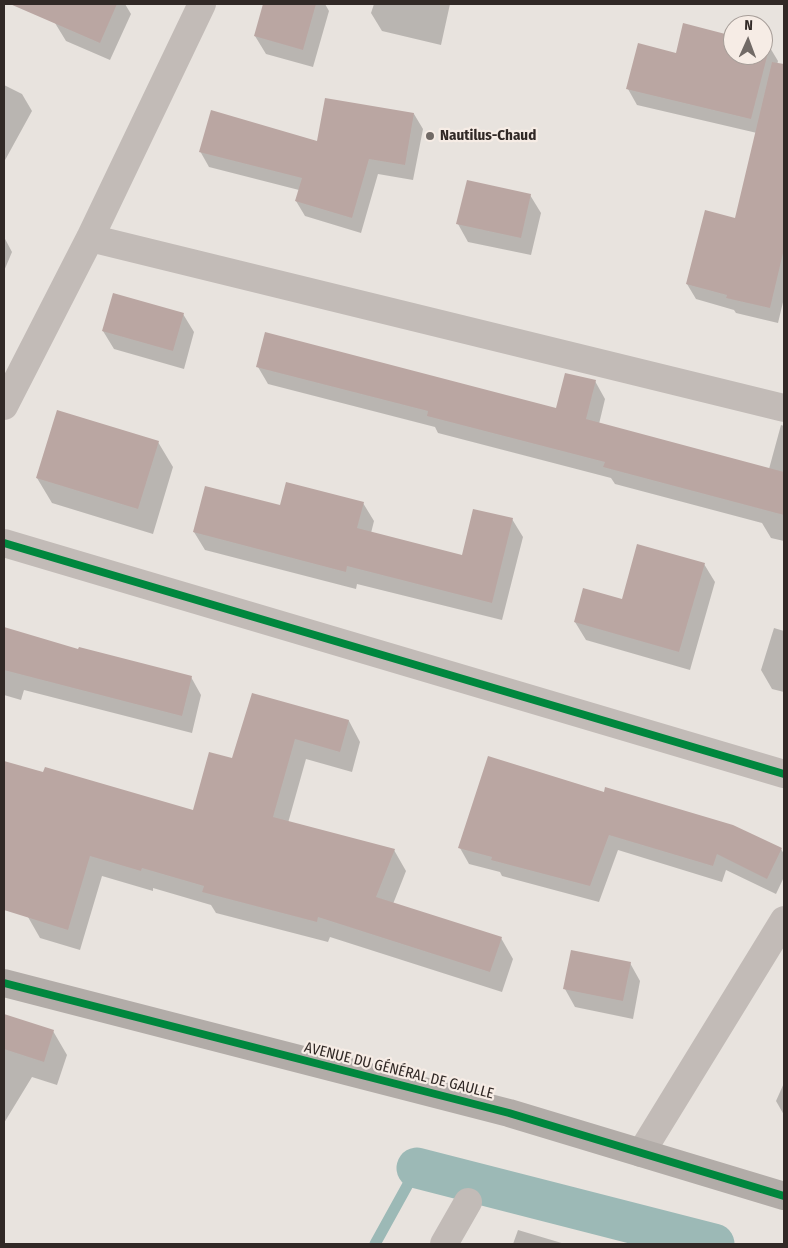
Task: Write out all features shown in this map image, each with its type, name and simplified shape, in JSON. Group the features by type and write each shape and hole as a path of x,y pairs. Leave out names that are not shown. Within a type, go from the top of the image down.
{"street":[{"path":"4,406 90,238 202,4"},
{"path":"90,238 784,408"},
{"path":"4,543 784,774"},
{"path":"641,1153 784,920"},
{"name":"AVENUE DU GÉNÉRAL DE GAULLE","path":"4,983 509,1113 784,1196"},
{"path":"444,1244 468,1202"}],"building":[{"path":"10,4 117,4 100,43"},
{"path":"263,4 316,4 303,50 254,36"},
{"path":"683,23 723,33 723,65 765,65 751,119 626,89 638,43 676,53"},
{"path":"773,62 784,64 784,249 770,308 726,298 727,295 686,284 705,210 735,218 771,65"},
{"path":"325,98 414,113 405,165 369,159 352,218 295,201 302,178 199,152 211,110 317,141"},
{"path":"467,180 531,194 521,238 456,224"},
{"path":"113,293 184,313 173,351 102,331"},
{"path":"265,332 556,408 565,373 596,380 586,419 784,472 784,515 603,467 605,462 427,416 428,411 256,367"},
{"path":"57,410 159,441 138,509 36,478"},
{"path":"286,482 364,502 357,528 462,555 473,509 513,518 492,603 347,566 346,572 193,532 205,486 280,505"},
{"path":"637,544 705,563 679,652 574,622 583,588 622,599"},
{"path":"4,627 78,649 79,647 192,676 182,716 4,670"},
{"path":"252,693 349,720 340,752 295,739 273,817 395,849 376,897 502,937 490,972 318,917 317,922 202,892 204,886 142,868 141,871 90,856 68,930 4,910 4,761 43,772 45,767 193,810 209,752 232,758"},
{"path":"488,756 604,792 605,787 733,825 782,848 767,879 717,854 713,866 609,835 590,886 491,860 492,857 458,848"},
{"path":"571,950 631,962 623,1001 563,989"},
{"path":"4,1014 54,1030 44,1062 4,1049"}],"waterway":[{"path":"375,1244 417,1168"},
{"path":"417,1168 714,1244"}],"cycle path":[{"path":"4,543 784,774"},
{"path":"4,983 509,1113 784,1196"}],"place":[{"name":"Nautilus-Chaud","path":"430,136"}]}
